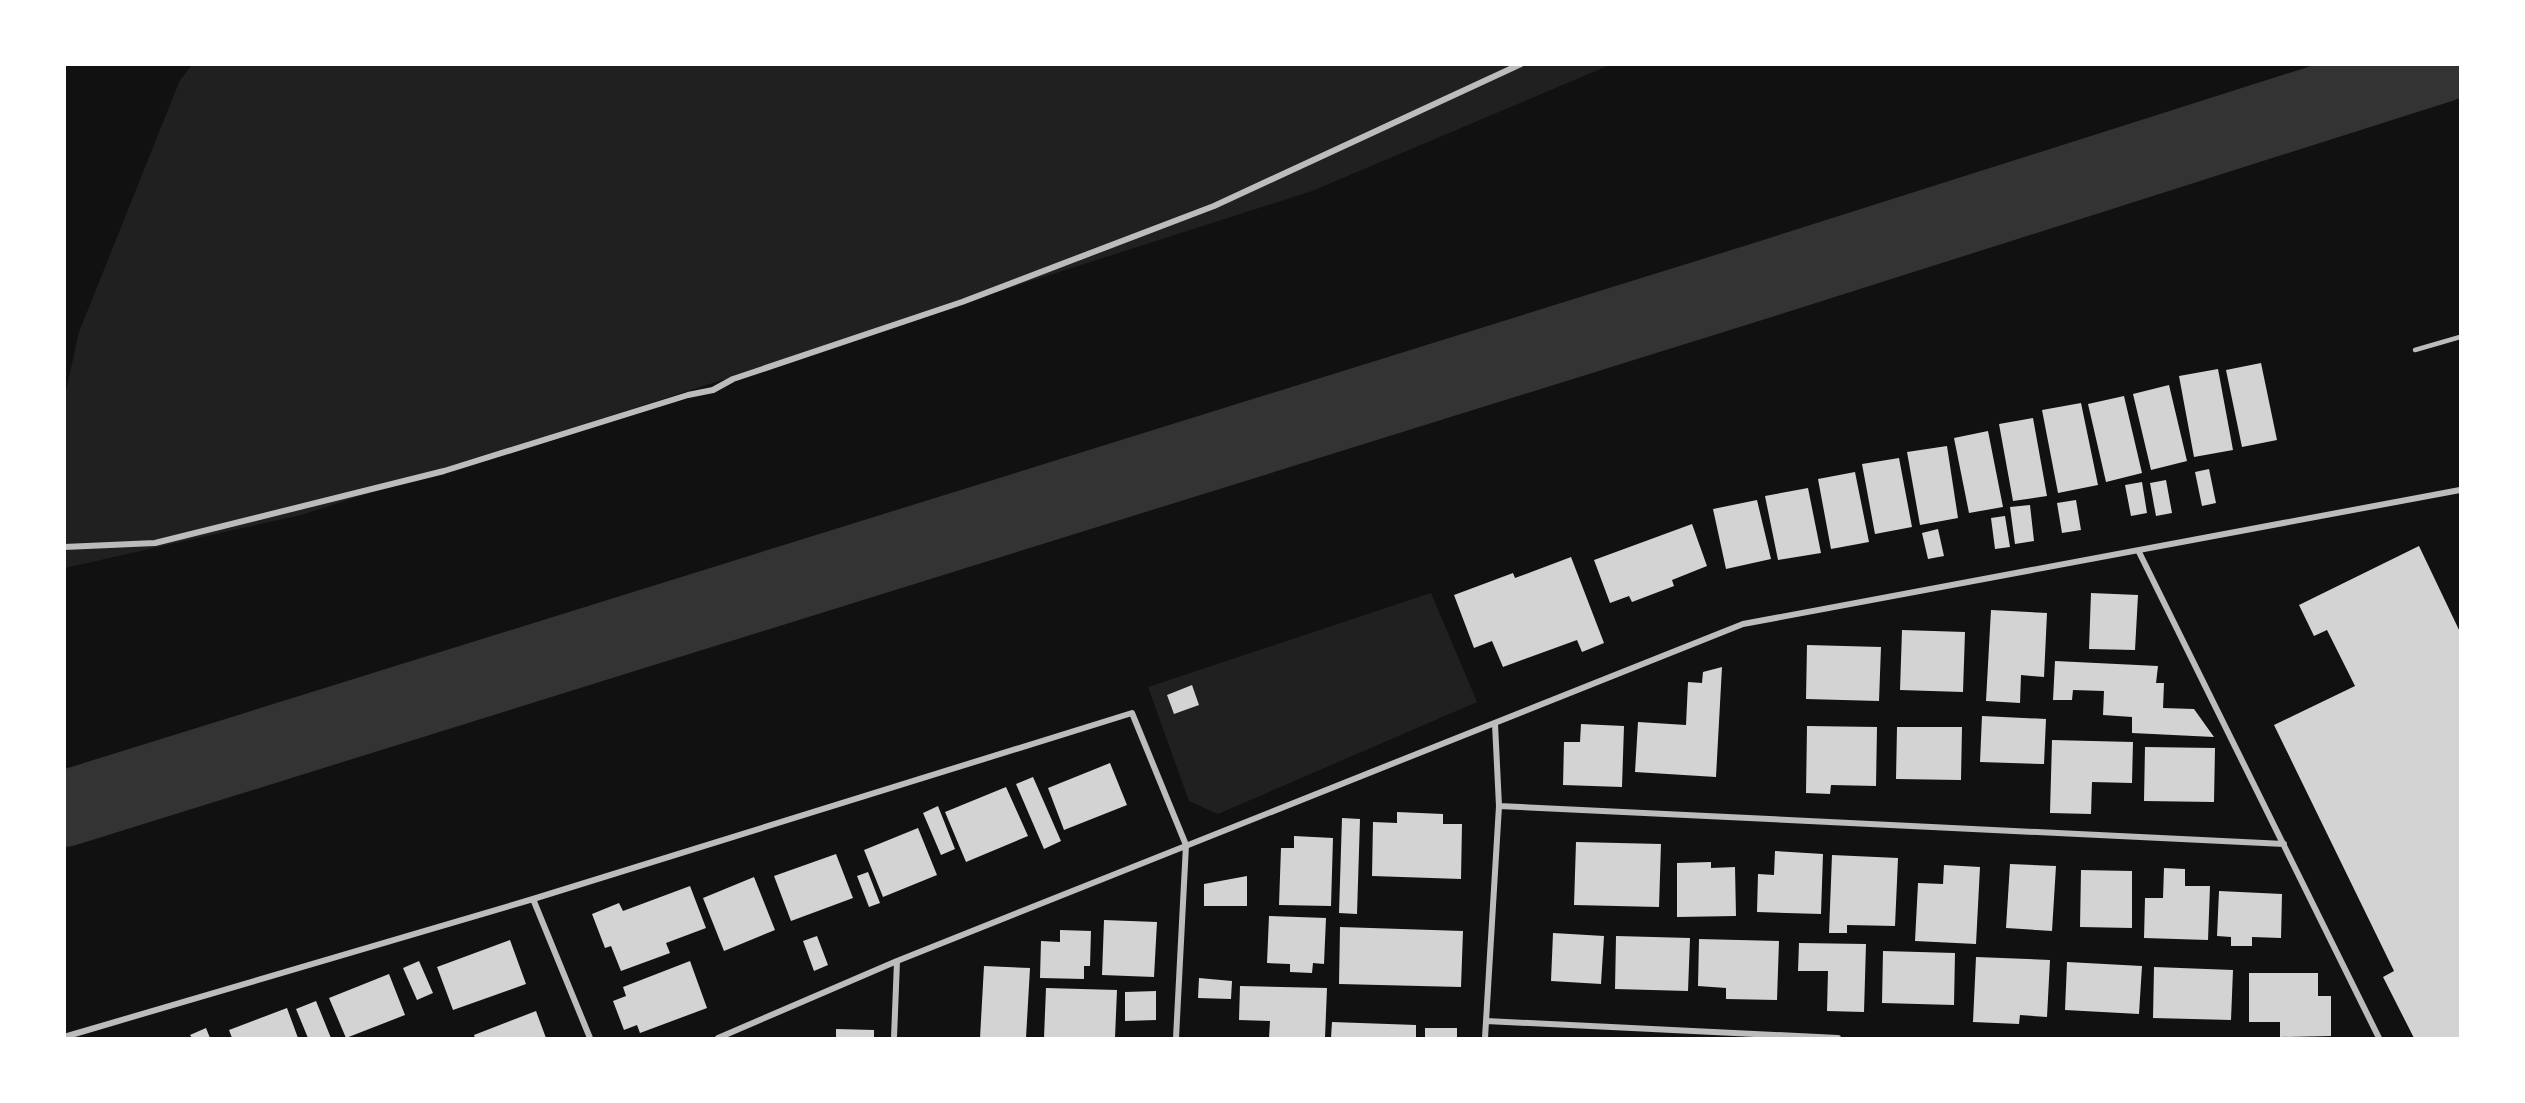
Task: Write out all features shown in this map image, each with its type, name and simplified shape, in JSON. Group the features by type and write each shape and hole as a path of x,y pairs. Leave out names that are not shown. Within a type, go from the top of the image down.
{"street":[{"path":"64,547 155,543 444,471 688,395 713,390 733,379 962,302 1215,206 1521,64"},
{"path":"718,1038 897,961 1743,624 2139,552 2460,490"},
{"path":"2139,552 2379,1038"},
{"path":"64,1037 533,899 1132,713 1185,845 1176,1038"},
{"path":"1485,1038 1499,807 1495,724"},
{"path":"1499,807 2284,844"},
{"path":"533,899 590,1038"},
{"path":"894,1038 897,961"},
{"path":"1486,1021 1838,1038"}],"lane":[{"path":"2415,350 2460,337"}],"shaded area":[{"path":"192,65 1610,65 1312,191 301,515 65,568 65,395 79,332 180,80"},
{"path":"1431,593 1477,702 1218,814 1189,801 1148,687"}],"building":[{"path":"2261,363 2277,440 2242,447 2226,370"},
{"path":"2218,369 2233,450 2194,457 2179,376"},
{"path":"2169,385 2187,461 2151,470 2133,394"},
{"path":"2124,396 2142,473 2106,482 2088,404"},
{"path":"2081,403 2098,485 2058,493 2042,410"},
{"path":"2033,418 2047,496 2013,501 1999,424"},
{"path":"1988,431 2003,507 1969,513 1954,438"},
{"path":"1947,446 1958,518 1920,525 1907,452"},
{"path":"1899,458 1912,527 1875,534 1862,464"},
{"path":"2209,469 2216,503 2202,506 2195,472"},
{"path":"1855,472 1869,542 1831,549 1818,479"},
{"path":"2166,480 2172,513 2156,516 2150,483"},
{"path":"2142,482 2147,513 2131,516 2125,485"},
{"path":"1808,488 1821,553 1778,560 1765,496"},
{"path":"1757,500 1771,559 1726,569 1713,509"},
{"path":"2076,500 2081,530 2062,533 2057,503"},
{"path":"2030,505 2034,541 2015,544 2010,507"},
{"path":"2005,516 2010,547 1995,549 1991,518"},
{"path":"1692,524 1707,566 1672,580 1674,586 1632,602 1629,596 1610,603 1594,560"},
{"path":"1938,529 1944,556 1928,559 1922,533"},
{"path":"2419,546 2460,632 2460,1038 2414,1038 2383,977 2394,971 2274,725 2355,686 2327,630 2314,636 2299,605"},
{"path":"1571,557 1604,643 1582,652 1577,640 1503,667 1492,641 1474,648 1454,595 1513,573 1515,578"},
{"path":"2091,593 2138,595 2135,650 2089,649"},
{"path":"1991,610 2047,613 2044,677 2021,675 2020,703 1986,701"},
{"path":"1902,630 1965,632 1963,692 1900,690"},
{"path":"1807,645 1881,647 1879,701 1806,699"},
{"path":"2055,661 2158,666 2156,683 2164,683 2163,708 2194,709 2214,737 2132,733 2132,717 2103,715 2104,691 2073,690 2072,700 2053,700"},
{"path":"1722,667 1716,777 1635,772 1638,722 1686,725 1688,682 1702,683 1703,672"},
{"path":"1192,685 1199,705 1174,714 1167,695"},
{"path":"1982,716 2046,719 2044,764 1980,762"},
{"path":"1581,724 1624,726 1622,787 1563,785 1564,742 1580,742"},
{"path":"1807,726 1877,727 1876,786 1831,785 1830,794 1806,793"},
{"path":"1897,727 1962,727 1961,780 1896,779"},
{"path":"2052,740 2133,742 2132,783 2092,782 2091,814 2050,813"},
{"path":"2145,747 2215,748 2214,802 2144,801"},
{"path":"1110,763 1127,805 1064,830 1048,788"},
{"path":"1033,777 1061,841 1044,849 1016,784"},
{"path":"1006,787 1028,836 966,862 945,812"},
{"path":"938,806 955,849 941,855 923,813"},
{"path":"1397,812 1443,814 1443,824 1462,824 1461,879 1372,876 1373,822 1397,823"},
{"path":"1342,818 1360,819 1357,914 1339,913"},
{"path":"918,828 937,875 883,897 864,850"},
{"path":"1294,836 1333,838 1331,906 1279,905 1281,848 1294,848"},
{"path":"1576,842 1661,844 1659,907 1574,905"},
{"path":"1775,851 1823,854 1821,914 1757,912 1758,874 1774,875"},
{"path":"836,854 853,898 791,921 774,876"},
{"path":"1832,855 1898,858 1895,926 1847,925 1847,933 1829,933"},
{"path":"1711,862 1711,868 1735,867 1736,916 1677,917 1677,863"},
{"path":"2010,864 2056,866 2052,931 2006,928"},
{"path":"1944,865 1980,867 1976,944 1915,941 1918,883 1943,884"},
{"path":"2164,868 2185,869 2185,886 2210,886 2208,940 2144,938 2145,898 2163,898"},
{"path":"2081,870 2132,871 2132,928 2080,927"},
{"path":"868,872 880,903 869,907 857,876"},
{"path":"1247,876 1247,906 1204,906 1204,884"},
{"path":"754,877 775,930 724,951 703,898"},
{"path":"690,886 706,928 666,943 670,953 621,971 611,946 605,948 592,914 619,903 623,911"},
{"path":"2219,891 2282,894 2281,938 2252,937 2252,946 2231,946 2231,937 2217,936"},
{"path":"1269,916 1326,918 1324,964 1313,963 1312,973 1290,972 1290,964 1267,963"},
{"path":"1104,920 1157,922 1154,977 1102,975"},
{"path":"1340,927 1463,931 1461,987 1339,984"},
{"path":"1060,930 1091,931 1090,966 1084,966 1084,979 1040,978 1041,941 1060,942"},
{"path":"1553,933 1604,936 1601,984 1551,981"},
{"path":"817,936 828,965 814,971 803,941"},
{"path":"1616,936 1690,938 1688,991 1615,989"},
{"path":"1699,939 1779,941 1777,1000 1726,999 1726,988 1698,986"},
{"path":"510,940 526,984 453,1010 437,967"},
{"path":"1799,943 1866,944 1864,1012 1827,1011 1828,971 1798,971"},
{"path":"1883,951 1955,953 1954,1005 1882,1003"},
{"path":"1976,957 2050,960 2047,1017 2020,1015 2019,1024 1973,1022"},
{"path":"419,961 433,993 417,1000 403,968"},
{"path":"690,961 707,1008 640,1033 637,1025 624,1030 613,1001 626,996 623,987"},
{"path":"2067,962 2142,966 2139,1014 2065,1010"},
{"path":"984,966 1030,968 1026,1038 980,1038"},
{"path":"2154,967 2233,970 2231,1020 2153,1018"},
{"path":"2249,973 2318,973 2318,996 2331,996 2331,1036 2280,1037 2280,1022 2249,1022"},
{"path":"389,974 405,1015 346,1038 329,998"},
{"path":"1199,978 1232,981 1231,999 1198,998"},
{"path":"1240,986 1327,988 1325,1038 1269,1038 1270,1021 1239,1020"},
{"path":"1046,988 1117,990 1115,1038 1044,1038"},
{"path":"1156,991 1156,1020 1125,1021 1125,992"},
{"path":"316,1001 331,1038 308,1038 296,1009"},
{"path":"287,1008 298,1038 232,1038 229,1030"},
{"path":"536,1011 546,1038 475,1038 474,1035"},
{"path":"1332,1022 1416,1025 1416,1038 1331,1038"},
{"path":"206,1028 210,1038 192,1038 190,1035"},
{"path":"1425,1028 1457,1028 1457,1038 1425,1038"},
{"path":"836,1029 874,1030 874,1038 836,1038"}],"waterway":[{"path":"64,809 1766,279 2443,64"}]}
